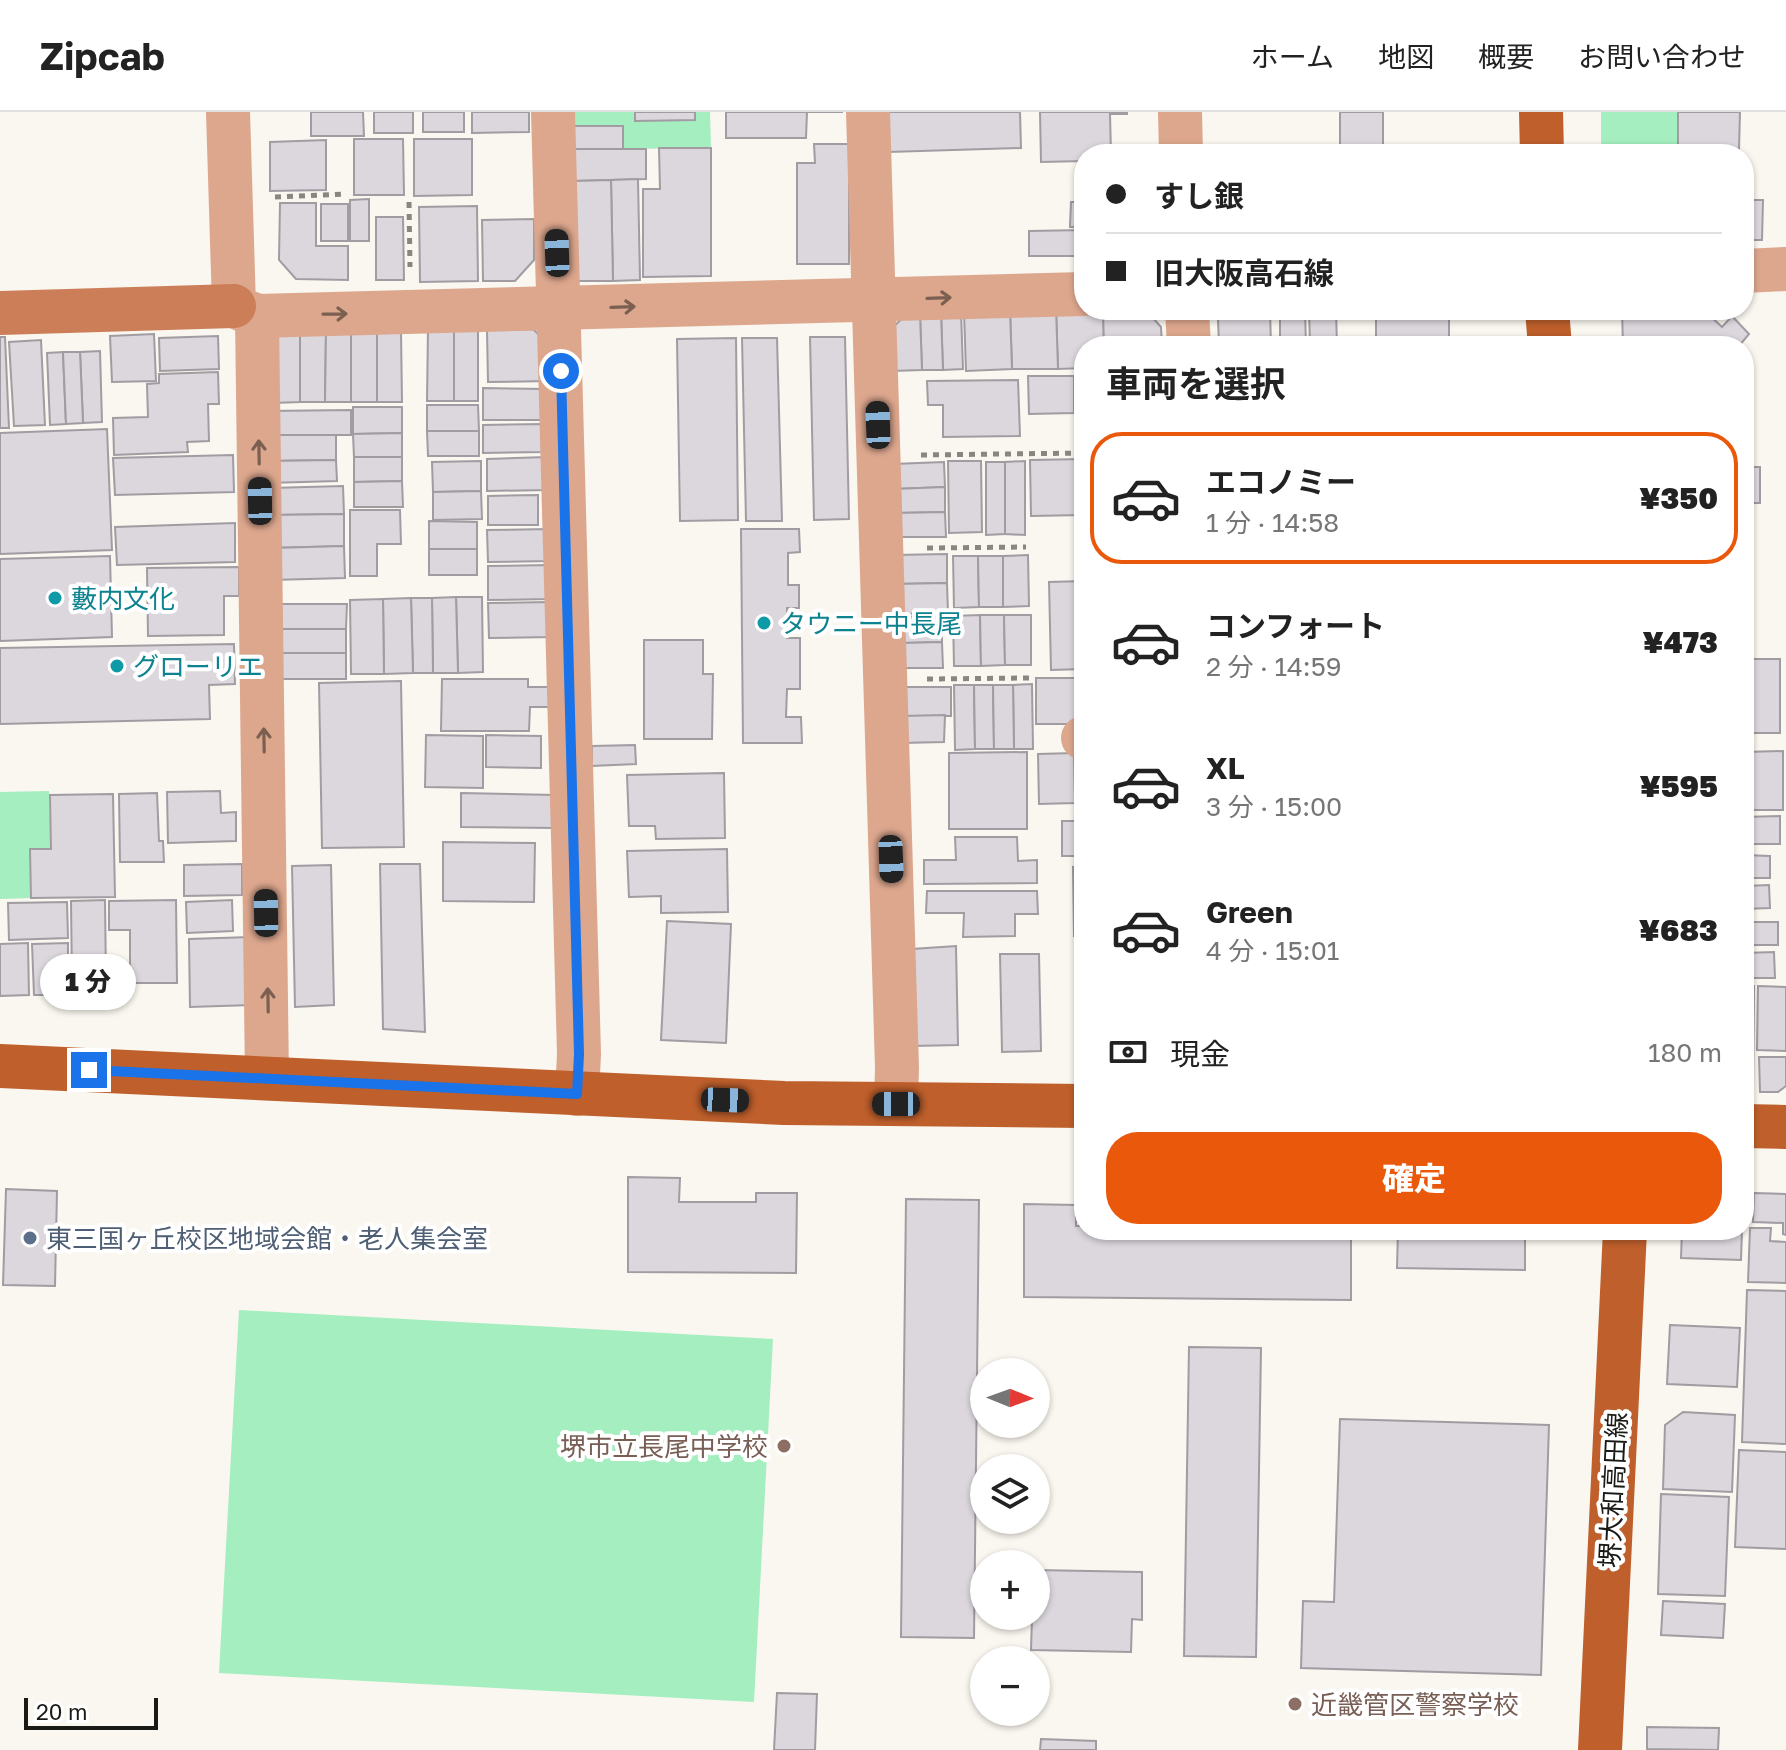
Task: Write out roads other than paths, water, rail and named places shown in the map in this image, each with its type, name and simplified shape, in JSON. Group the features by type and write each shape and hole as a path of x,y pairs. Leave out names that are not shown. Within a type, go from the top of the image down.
{"main road":[{"path":"1541,112 1542,144"},
{"path":"0,1066 784,1103 1074,1106"},
{"path":"1754,1126 1786,1127"},
{"name":"堺大和高田線","path":"1600,1750 1625,1240"}],"street":[{"path":"228,112 231,199 245,311 267,1078"},
{"path":"553,112 579,1054 577,1094"},
{"path":"868,112 896,1104"},
{"path":"1180,112 1181,144"},
{"path":"1754,271 1786,269"},
{"path":"0,313 411,312 1074,294"}],"place":[{"name":"藪内文化","path":"55,598"},
{"name":"タウニー中長尾","path":"764,623"},
{"name":"グローリエ","path":"117,666"},
{"name":"東三国ヶ丘校区地域会館・老人集会室","path":"30,1238"},
{"name":"堺市立長尾中学校","path":"784,1446"},
{"name":"近畿管区警察学校","path":"1295,1704"}]}
